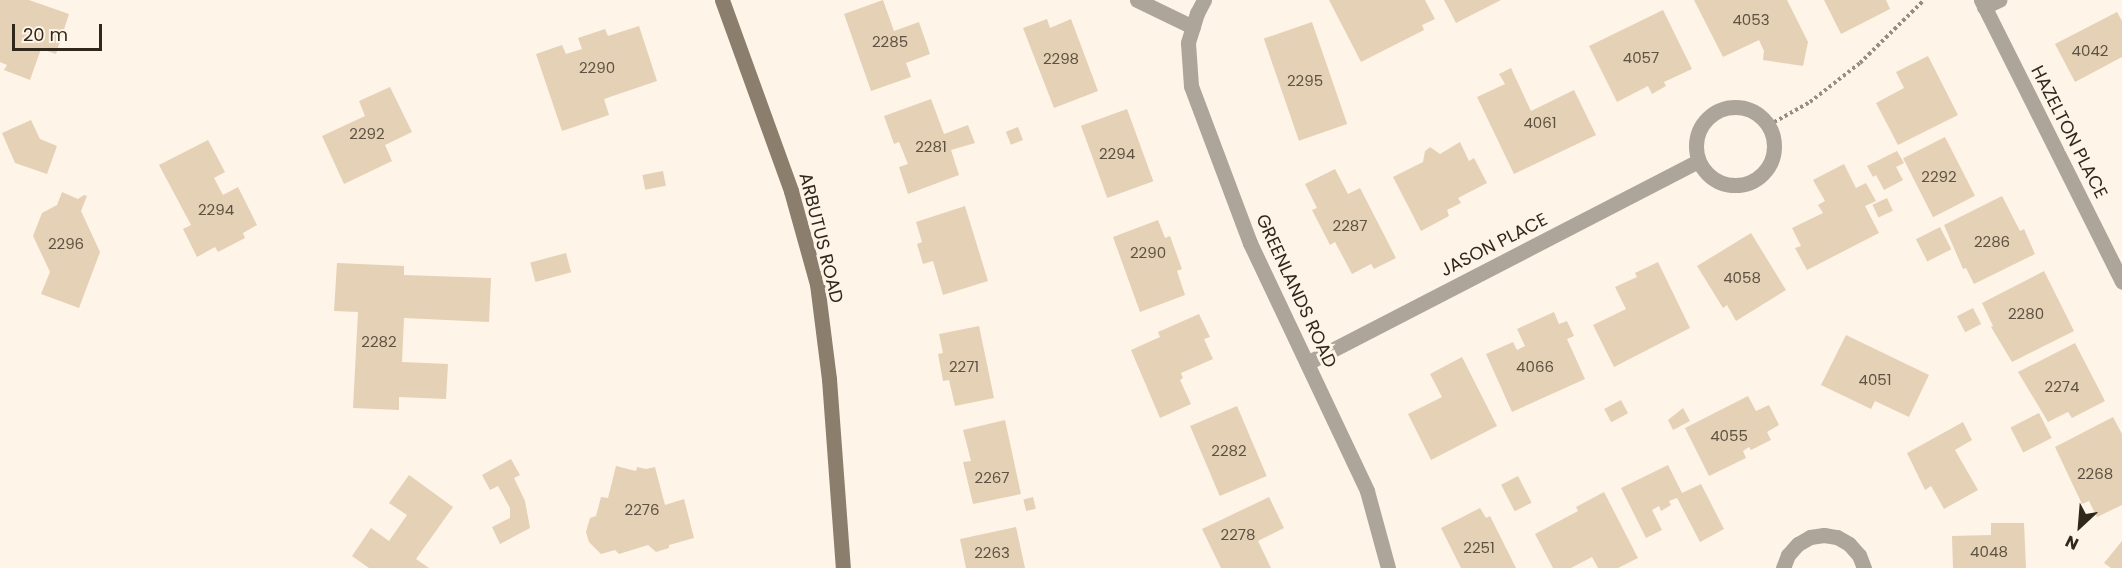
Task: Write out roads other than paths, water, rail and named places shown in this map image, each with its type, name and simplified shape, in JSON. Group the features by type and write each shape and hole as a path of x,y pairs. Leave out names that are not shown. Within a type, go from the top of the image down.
{"main road":[{"name":"ARBUTUS ROAD","path":"722,0 791,191 817,284 830,379 843,568"}],"street":[{"path":"1137,0 1193,27"},
{"name":"GREENLANDS ROAD","path":"1204,0 1188,43 1191,86 1250,243 1367,491 1388,568"},
{"path":"1983,4 1999,0"},
{"name":"HAZELTON PLACE","path":"1983,4 2122,282"},
{"path":"1736,106 1749,109 1760,115 1769,125 1774,144 1771,163 1753,181 1741,185 1728,185 1705,172 1698,161 1695,148 1697,135 1702,123 1717,111 1736,106"},
{"name":"JASON PLACE","path":"1307,363 1698,161"},
{"path":"1783,568 1788,555 1797,544 1810,537 1824,535 1837,537 1849,544 1859,555 1864,568"}]}
